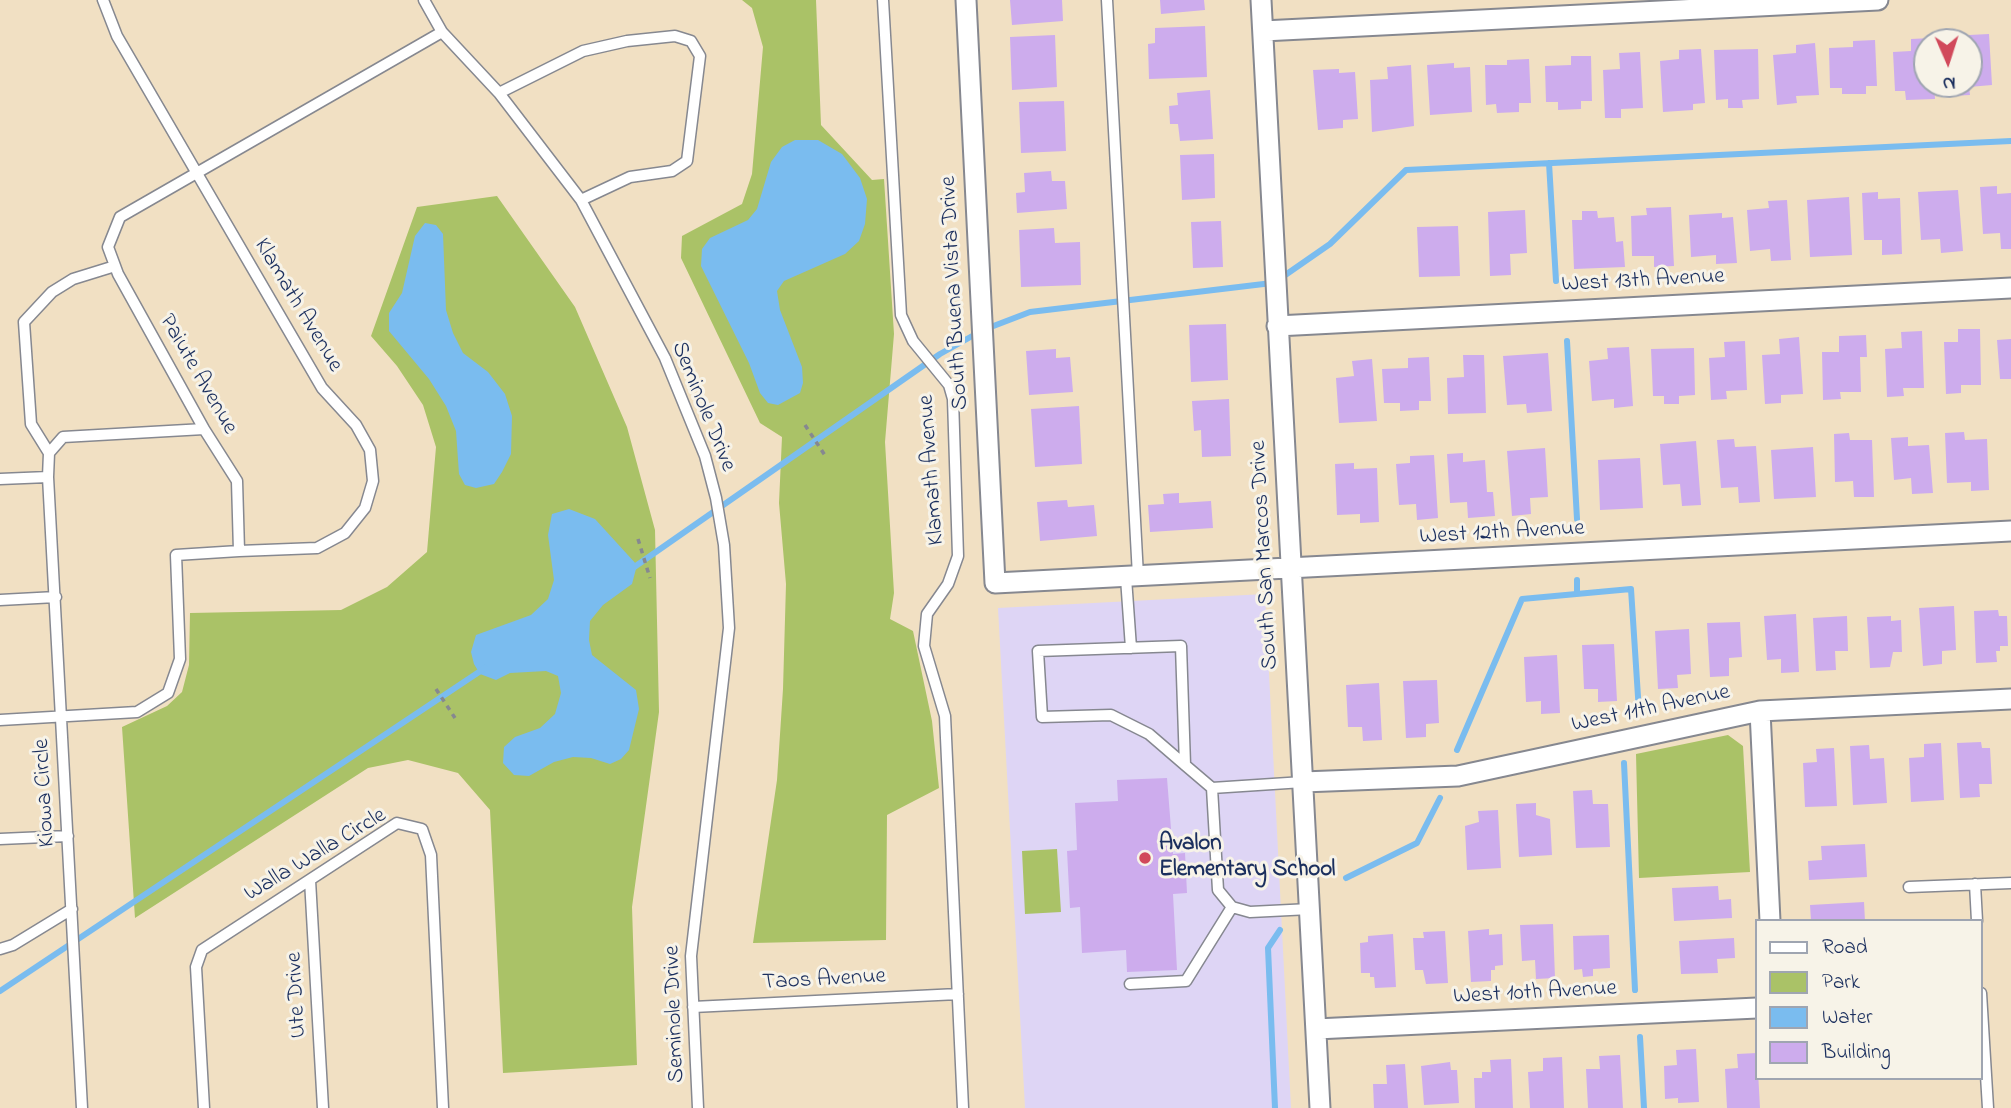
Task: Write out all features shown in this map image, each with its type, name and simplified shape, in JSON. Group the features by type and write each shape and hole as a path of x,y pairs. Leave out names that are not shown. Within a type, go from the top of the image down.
{"street":[{"name":"South Buena Vista Drive","path":"966,0 995,583"},
{"name":"South San Marcos Drive","path":"1261,0 1320,1108"},
{"path":"1263,31 1878,0"},
{"name":"West 13th Avenue","path":"1277,326 2011,288"},
{"name":"West 12th Avenue","path":"995,583 1291,570 2011,531"},
{"name":"West 11th Avenue","path":"1303,782 1458,776 1760,711 2011,699"},
{"path":"1760,711 1770,919"},
{"name":"West 10th Avenue","path":"1316,1029 1756,1008"}],"lane":[{"name":"Klamath Avenue","path":"103,0 117,36 322,388 356,425 370,450 373,481 365,508 345,533 317,548 239,551"},
{"name":"Seminole Drive","path":"424,0 442,32 499,93 581,200 665,358 705,456 716,498 722,528 729,628 691,956 698,1108"},
{"name":"Klamath Avenue","path":"883,0 901,315 913,341 949,385 953,399 958,556 948,584 927,614 924,646 945,716 962,1108"},
{"path":"1107,0 1132,577 1131,648"},
{"name":"Paiute Avenue","path":"239,551 237,481 204,429 115,266 108,247 120,217 442,32"},
{"path":"499,93 583,51 627,41 675,36 691,41 700,56 687,161 673,172 630,177 581,200"},
{"path":"115,266 73,279 51,292 24,322 31,424 48,453 63,436 204,429"},
{"name":"Kiowa Circle","path":"48,453 82,1108"},
{"path":"0,479 48,477"},
{"path":"0,720 137,712 168,693 180,659 176,555 239,551"},
{"path":"0,600 56,597"},
{"path":"1185,765 1181,646 1038,651 1042,717 1111,715 1149,734 1185,765 1212,788 1303,782"},
{"path":"1212,788 1217,890 1232,907 1250,912 1310,909"},
{"name":"Walla Walla Circle","path":"204,1108 197,967 202,950 397,823 422,830 431,855 443,1108"},
{"path":"0,839 68,836"},
{"name":"Ute Drive","path":"310,880 323,1108"},
{"path":"1909,887 2011,883"},
{"path":"1975,884 1977,919"},
{"path":"1130,984 1186,981 1232,907"},
{"path":"0,949 13,945 72,909"},
{"name":"Taos Avenue","path":"693,1007 958,994"},
{"path":"1983,1035 1987,1108"}],"path":[{"path":"805,425 826,457"},
{"path":"638,539 650,578"},
{"path":"436,689 455,718"}],"shaded area":[{"name":"Avalon Elementary School","path":"1265,594 1291,1108 1025,1108 998,608"}],"green space":[{"path":"742,0 816,0 821,125 872,180 884,179 894,334 885,442 894,593 890,619 913,631 932,721 939,788 887,815 886,940 753,943 777,780 783,689 786,584 779,503 782,437 760,423 681,258 682,236 742,204 752,174 763,47 752,8"},
{"path":"497,196 575,307 627,427 655,530 659,712 632,907 637,1065 503,1073 490,810 458,773 408,760 368,768 135,918 122,727 167,706 182,692 189,665 190,613 341,610 387,587 427,552 436,447 423,405 397,366 371,336 417,207"},
{"path":"1728,735 1743,746 1750,872 1639,878 1636,754"},
{"path":"1057,849 1061,912 1025,914 1022,851"}],"water":[{"path":"795,140 818,140 842,154 860,178 867,199 865,224 859,241 845,254 784,281 777,291 780,310 802,367 803,383 800,393 778,405 768,403 760,393 749,363 701,266 702,249 710,238 748,220 757,209 771,162 782,147"},
{"path":"425,223 436,225 443,234 446,310 453,333 463,353 488,372 505,394 512,416 511,454 494,484 476,488 465,485 459,474 456,431 446,406 429,379 389,331 389,313 402,293 415,236"},
{"path":"569,509 595,519 637,565 632,584 603,605 590,621 589,640 592,655 636,690 639,709 629,750 621,759 610,764 591,758 573,757 554,762 529,776 514,775 503,763 504,747 515,737 540,728 555,714 561,693 558,676 546,671 510,673 496,680 480,674 471,652 476,635 531,615 548,599 554,580 548,535 552,514"}],"building":[{"path":"1010,0 1062,0 1063,21 1012,25"},
{"path":"1160,0 1204,0 1205,10 1161,14"},
{"path":"1205,26 1207,77 1149,79 1148,44 1155,43 1155,28"},
{"path":"1983,34 1989,34 1992,85 1983,86"},
{"path":"1055,35 1057,87 1012,90 1010,37"},
{"path":"1911,39 1913,98 1935,99 1906,100 1905,91 1895,91 1893,52 1911,51"},
{"path":"1875,40 1877,86 1866,86 1866,94 1842,94 1842,88 1830,88 1829,48 1853,47 1853,41"},
{"path":"1815,43 1819,95 1796,96 1797,103 1777,105 1773,55 1796,53 1796,45"},
{"path":"1701,49 1705,103 1693,104 1693,110 1663,112 1660,61 1679,59 1679,50"},
{"path":"1758,49 1759,99 1742,100 1743,108 1728,108 1728,99 1716,100 1714,50"},
{"path":"1640,52 1643,108 1621,109 1621,118 1605,118 1603,70 1620,69 1619,53"},
{"path":"1571,56 1591,56 1592,101 1581,101 1581,109 1558,110 1558,102 1546,102 1545,66 1571,65"},
{"path":"1529,59 1531,103 1519,103 1519,112 1497,113 1496,104 1486,105 1485,65 1507,65 1507,60"},
{"path":"1454,63 1454,68 1470,67 1472,112 1430,115 1427,65"},
{"path":"1411,65 1414,126 1372,132 1370,80 1388,79 1387,67"},
{"path":"1339,69 1339,73 1355,72 1358,119 1343,120 1343,128 1318,130 1313,70"},
{"path":"1210,90 1213,139 1180,141 1178,124 1170,124 1169,106 1178,105 1177,93"},
{"path":"1064,101 1066,151 1021,153 1019,102"},
{"path":"1214,154 1215,198 1182,200 1180,155"},
{"path":"1051,171 1052,181 1065,181 1067,209 1017,213 1016,193 1025,192 1024,173"},
{"path":"1997,186 1997,194 2011,193 2011,249 2001,249 2000,233 1983,234 1980,187"},
{"path":"1958,190 1963,251 1941,253 1940,239 1921,240 1918,192"},
{"path":"1878,192 1878,199 1900,198 1902,254 1882,255 1882,240 1864,240 1862,193"},
{"path":"1849,197 1852,255 1810,257 1807,200"},
{"path":"1787,200 1791,260 1771,261 1770,249 1750,251 1747,210 1769,208 1768,201"},
{"path":"1671,207 1674,266 1654,267 1654,256 1632,256 1631,216 1647,215 1646,208"},
{"path":"1525,210 1527,253 1510,254 1511,275 1490,276 1488,212"},
{"path":"1582,211 1597,211 1598,218 1614,217 1616,242 1623,241 1625,267 1574,269 1572,220 1582,220"},
{"path":"1722,213 1722,218 1733,217 1737,263 1716,264 1716,255 1691,257 1689,215"},
{"path":"1221,221 1223,267 1193,268 1191,222"},
{"path":"1458,226 1460,276 1419,277 1417,227"},
{"path":"1054,228 1055,243 1080,242 1081,285 1021,287 1019,230"},
{"path":"1226,324 1228,380 1191,382 1189,325"},
{"path":"1958,329 1980,329 1981,385 1961,385 1961,393 1946,394 1944,342 1958,342"},
{"path":"1922,331 1924,388 1903,388 1904,396 1887,397 1885,349 1902,348 1901,332"},
{"path":"1866,335 1867,357 1860,357 1861,392 1840,392 1841,399 1823,400 1822,352 1839,352 1839,336"},
{"path":"1799,337 1803,394 1781,395 1781,403 1765,404 1762,355 1780,354 1779,339"},
{"path":"2011,339 2011,379 2000,379 1997,340"},
{"path":"1745,341 1747,390 1726,391 1727,399 1711,400 1709,358 1725,357 1724,342"},
{"path":"1629,347 1633,406 1614,408 1614,399 1592,401 1589,361 1608,359 1607,348"},
{"path":"1694,348 1695,395 1679,396 1679,404 1664,404 1664,396 1653,396 1651,349"},
{"path":"1056,349 1056,358 1070,357 1073,392 1029,395 1026,351"},
{"path":"1548,353 1552,411 1527,413 1526,404 1507,405 1503,356"},
{"path":"1463,355 1484,355 1486,413 1448,414 1447,378 1464,377"},
{"path":"1429,357 1431,401 1419,401 1419,410 1400,411 1400,403 1384,403 1382,369 1408,368 1408,358"},
{"path":"1372,359 1377,421 1339,423 1336,378 1354,376 1352,361"},
{"path":"1229,399 1231,456 1202,457 1201,430 1194,431 1192,401"},
{"path":"1079,406 1082,464 1035,467 1031,409"},
{"path":"1964,432 1965,440 1987,439 1989,490 1971,491 1971,482 1947,483 1945,433"},
{"path":"1849,433 1850,440 1872,440 1874,497 1854,497 1853,481 1835,482 1834,434"},
{"path":"1908,437 1908,446 1929,445 1933,493 1912,494 1911,478 1894,480 1891,438"},
{"path":"1734,439 1735,447 1756,446 1760,502 1739,503 1738,487 1721,488 1717,440"},
{"path":"1696,441 1701,505 1682,506 1680,484 1663,485 1660,444"},
{"path":"1813,447 1816,497 1774,499 1771,450"},
{"path":"1545,448 1548,497 1530,498 1531,514 1512,516 1507,451"},
{"path":"1463,453 1463,462 1485,460 1487,492 1493,492 1495,516 1468,518 1467,502 1450,503 1447,454"},
{"path":"1434,455 1438,518 1417,520 1416,504 1399,505 1396,464 1410,463 1410,456"},
{"path":"1640,458 1643,508 1600,510 1598,460"},
{"path":"1354,463 1354,469 1377,468 1379,522 1360,523 1360,514 1337,515 1335,464"},
{"path":"1179,493 1179,503 1211,501 1213,528 1150,532 1148,505 1164,504 1163,494"},
{"path":"1067,500 1068,507 1094,505 1097,536 1040,541 1037,502"},
{"path":"1954,606 1956,650 1942,651 1942,664 1923,666 1919,608"},
{"path":"1998,610 1999,616 2007,616 2008,646 2000,646 2000,651 1996,651 1997,662 1976,663 1974,611"},
{"path":"1796,614 1799,672 1781,673 1781,659 1767,660 1764,616"},
{"path":"1847,616 1848,651 1835,651 1836,670 1816,671 1813,618"},
{"path":"1891,616 1891,621 1901,620 1902,652 1893,652 1890,667 1870,668 1867,617"},
{"path":"1740,622 1742,657 1729,658 1729,676 1710,677 1707,623"},
{"path":"1689,629 1691,674 1677,675 1678,688 1658,689 1655,631"},
{"path":"1614,644 1617,701 1598,702 1598,689 1584,689 1582,645"},
{"path":"1557,655 1560,713 1541,714 1541,701 1526,702 1524,657"},
{"path":"1437,680 1439,723 1426,724 1426,737 1406,738 1403,681"},
{"path":"1379,683 1382,740 1363,741 1362,727 1348,727 1346,685"},
{"path":"1981,742 1982,748 1990,748 1992,784 1979,784 1980,797 1960,798 1957,743"},
{"path":"1941,743 1944,800 1911,802 1909,758 1924,757 1924,744"},
{"path":"1869,745 1870,759 1884,758 1887,803 1853,805 1850,746"},
{"path":"1834,748 1837,806 1805,807 1803,763 1817,762 1816,749"},
{"path":"1167,778 1173,854 1185,853 1187,893 1173,894 1177,970 1127,972 1126,950 1082,953 1080,907 1070,908 1067,851 1077,850 1075,803 1118,801 1117,780"},
{"path":"1592,790 1593,804 1608,804 1610,847 1576,848 1573,791"},
{"path":"1536,803 1536,815 1550,819 1552,855 1519,857 1516,804"},
{"path":"1498,810 1501,868 1467,870 1465,826 1479,822 1478,811"},
{"path":"1865,844 1867,877 1809,880 1808,861 1822,860 1821,846"},
{"path":"1718,886 1719,900 1731,899 1732,918 1674,921 1672,888"},
{"path":"1864,902 1865,919 1811,919 1810,905"},
{"path":"1553,924 1555,978 1536,979 1535,960 1522,961 1520,925"},
{"path":"1489,929 1489,935 1502,934 1503,965 1495,966 1495,970 1491,970 1491,981 1471,982 1468,931"},
{"path":"1445,931 1448,983 1426,984 1423,970 1415,970 1413,938 1424,938 1423,932"},
{"path":"1393,934 1396,987 1375,988 1374,977 1370,977 1370,973 1361,973 1360,943 1368,942 1368,936"},
{"path":"1609,935 1610,968 1593,969 1593,976 1583,977 1582,969 1574,970 1573,936"},
{"path":"1734,938 1735,958 1717,959 1718,973 1681,974 1679,941"},
{"path":"1696,1049 1699,1102 1678,1103 1678,1098 1665,1099 1664,1066 1677,1065 1676,1050"},
{"path":"1756,1053 1760,1108 1727,1108 1725,1069 1738,1068 1737,1054"},
{"path":"1620,1055 1623,1108 1588,1108 1586,1069 1600,1069 1599,1056"},
{"path":"1562,1057 1564,1108 1530,1108 1528,1072 1543,1071 1543,1058"},
{"path":"1511,1059 1513,1108 1475,1108 1474,1078 1482,1078 1482,1072 1491,1072 1490,1060"},
{"path":"1450,1062 1451,1070 1457,1070 1459,1103 1424,1105 1421,1066"},
{"path":"1405,1064 1408,1108 1374,1108 1373,1084 1387,1084 1386,1065"}],"waterway":[{"path":"1281,278 1330,244 1406,170 2011,141"},
{"path":"1549,163 1556,281"},
{"path":"630,570 940,354 983,330 1030,312 1272,283"},
{"path":"1567,341 1577,519"},
{"path":"1577,580 1577,592"},
{"path":"1457,750 1522,599 1631,589 1639,712"},
{"path":"0,991 485,668"},
{"path":"1624,763 1635,990"},
{"path":"1346,878 1417,843 1440,798"},
{"path":"1275,1108 1268,948 1280,930"},
{"path":"1640,1037 1644,1108"}],"place":[{"name":"Avalon Elementary School","path":"1145,858"}]}
